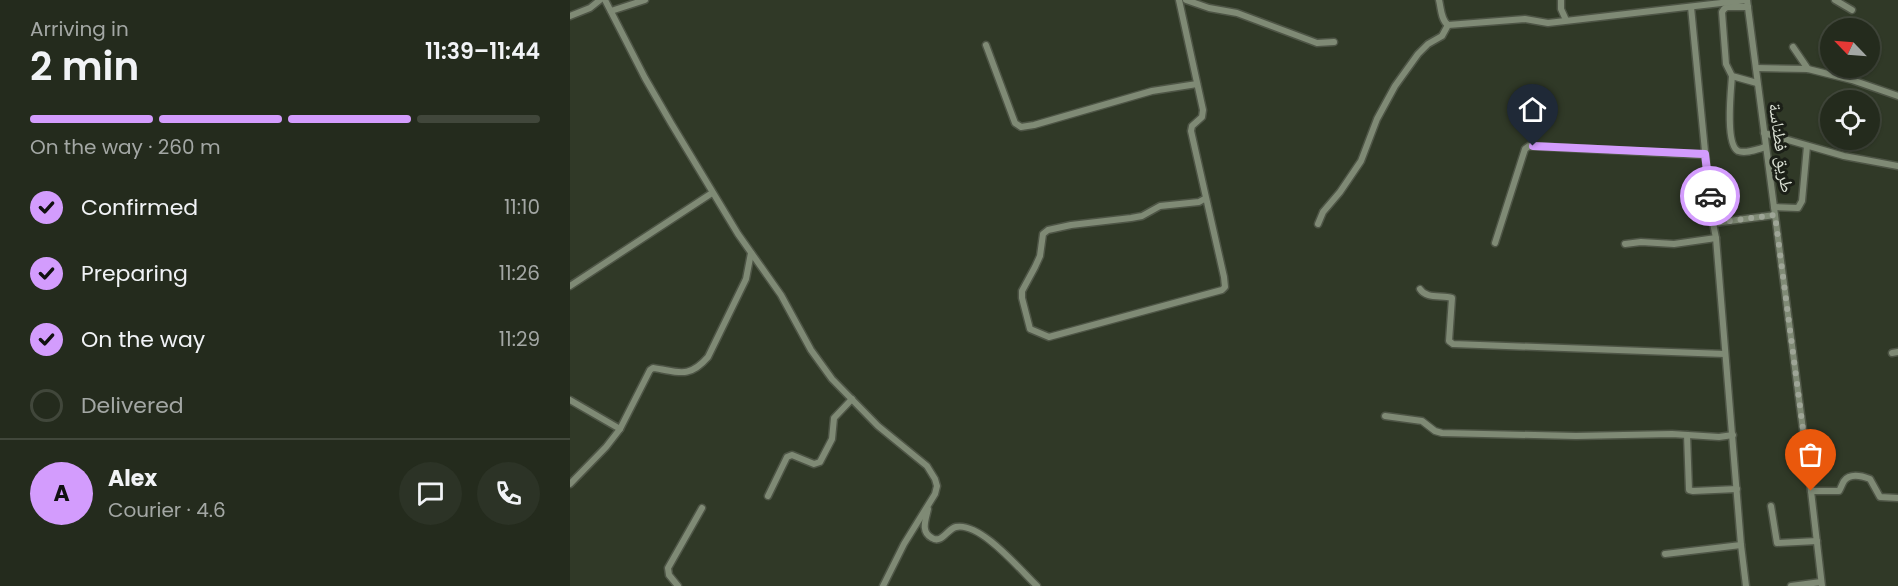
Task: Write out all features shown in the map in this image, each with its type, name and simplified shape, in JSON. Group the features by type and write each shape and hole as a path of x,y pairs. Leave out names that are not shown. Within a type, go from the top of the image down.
{"street":[{"path":"570,16 590,8 600,0"},
{"path":"605,0 645,78 712,193 780,294 811,350 832,379 878,426 932,472 937,486 935,494 904,544 883,586"},
{"path":"611,11 645,0"},
{"path":"1179,0 1203,113 1200,120 1192,126 1191,131 1224,277 1224,289 1049,338 1030,329 1022,291 1040,256 1043,234 1048,230 1071,225 1131,219 1160,206 1199,202 1206,198"},
{"path":"1186,0 1253,18 1317,43 1334,42"},
{"path":"1439,0 1445,22 1448,25"},
{"path":"1561,0 1561,9 1566,20"},
{"path":"1835,0 1852,10"},
{"path":"1448,25 1525,19 1548,23 1747,2"},
{"path":"1747,2 1727,7 1722,12 1726,64 1732,76 1729,107 1730,129 1737,151 1745,152 1766,147"},
{"name":"طريق فطناسة","path":"1747,2 1822,584"},
{"path":"1691,7 1705,154 1716,238 1746,586"},
{"path":"1318,224 1328,205 1340,192 1361,161 1377,119 1395,86 1418,54 1428,44 1442,36 1448,25"},
{"path":"986,45 1015,123 1021,127 1152,91 1197,84"},
{"path":"1793,47 1808,69"},
{"path":"1756,69 1808,69 1852,80 1898,96"},
{"path":"1732,76 1757,83"},
{"path":"1764,133 1807,146 1898,166"},
{"path":"1495,243 1526,149 1529,146 1705,154"},
{"path":"1774,207 1798,208 1800,206 1807,146"},
{"path":"570,286 712,193"},
{"path":"1714,223 1775,215"},
{"path":"1625,244 1674,243 1716,238"},
{"path":"570,484 620,429 650,370 653,368 680,373 702,364 708,357 746,279 751,253"},
{"path":"1420,289 1426,295 1452,298 1449,341 1453,344 1725,354"},
{"path":"768,496 789,456 792,455 814,464 820,462 832,439 834,418 852,399"},
{"path":"570,400 620,429"},
{"path":"1385,416 1422,421 1435,431 1442,433 1576,436 1733,435"},
{"path":"1687,435 1689,490 1737,489"},
{"path":"1811,491 1839,490 1849,477 1859,475 1870,478 1880,497 1898,498"},
{"path":"928,504 924,526 931,538 940,539 952,528 957,527 975,531 990,541 1037,586"},
{"path":"1772,506 1777,543 1817,541"},
{"path":"678,586 669,575 668,568 702,508"},
{"path":"1665,554 1741,545"},
{"path":"1791,586 1822,584"}],"way so far":[{"path":"1710,196 1714,223 1775,215 1811,491"}],"route":[{"path":"1533,146 1705,154 1710,196"}]}
